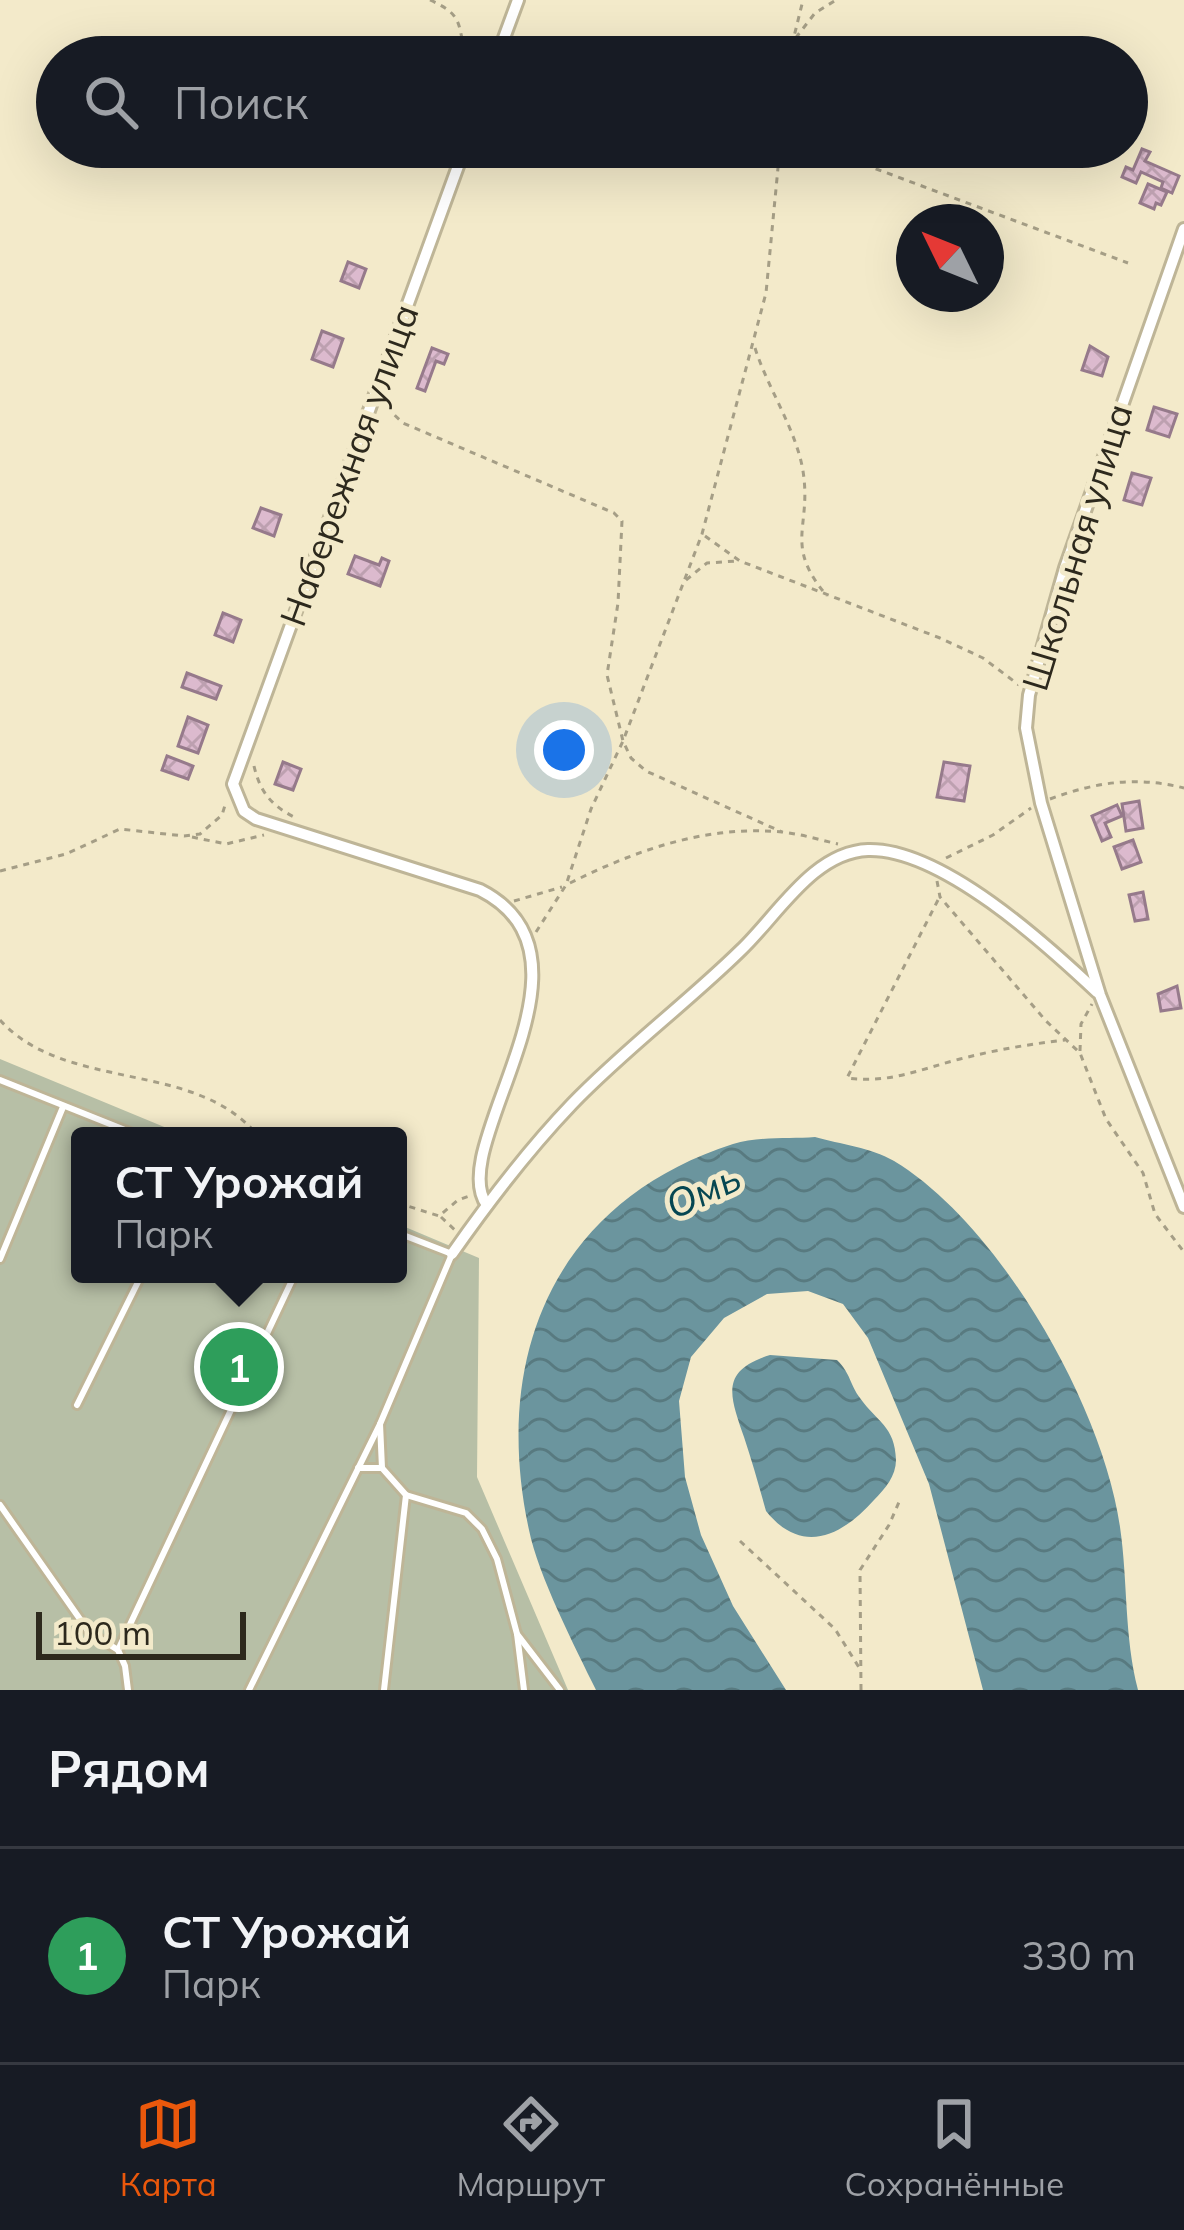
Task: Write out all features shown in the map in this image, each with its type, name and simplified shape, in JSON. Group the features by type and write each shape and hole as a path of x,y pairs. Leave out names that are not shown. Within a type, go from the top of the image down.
{"street":[{"path":"505,36 518,0"},
{"name":"Набережная улица","path":"233,784 457,168"},
{"name":"Школьная улица","path":"1184,230 1101,459 1029,695 1029,758 1100,995 1184,1207"},
{"path":"233,784 244,811 279,828 480,890 500,903 530,944 529,998 520,1053 479,1165 483,1200"},
{"path":"452,1254 483,1200 572,1105 744,948 806,880 843,855 868,850 899,855 939,872 1026,931 1100,995"}],"lane":[{"path":"0,1080 116,1127"},
{"path":"0,1259 63,1107"},
{"path":"249,1690 380,1424 452,1254 407,1236"},
{"path":"77,1405 138,1283"},
{"path":"118,1650 291,1283"},
{"path":"380,1424 382,1468 406,1496 466,1513 482,1529 497,1559 518,1634 524,1690"},
{"path":"358,1468 382,1468"},
{"path":"383,1690 406,1496"},
{"path":"0,1505 89,1632 118,1650 128,1690"},
{"path":"518,1634 560,1690"}],"path":[{"path":"430,0 459,20 462,36"},
{"path":"793,36 803,0"},
{"path":"795,36 815,13 836,0"},
{"path":"530,944 566,885 591,809 623,741 702,534 766,292 778,168"},
{"path":"874,168 1128,262"},
{"path":"754,347 802,470 800,553 807,572 828,597"},
{"path":"375,393 403,423 622,520 618,603 607,659 623,741 631,758 646,771 782,832 868,850"},
{"path":"702,534 740,561 983,658 1029,695"},
{"path":"682,586 706,563 740,561"},
{"path":"249,741 263,794 296,818"},
{"path":"184,836 212,826 222,815 233,784"},
{"path":"0,871 66,854 120,829 226,844 254,841 279,828"},
{"path":"500,903 531,899 629,854 679,840 782,832"},
{"path":"939,872 940,898 847,1078 872,1082 899,1078 959,1059 1067,1040"},
{"path":"940,898 1080,1053"},
{"path":"1100,995 1081,1024 1080,1053 1106,1119 1143,1173 1155,1214 1184,1252"},
{"path":"0,1021 24,1041 56,1055 220,1103 248,1127"},
{"path":"439,1216 458,1200 483,1200"},
{"path":"407,1205 439,1216 464,1237"},
{"path":"860,1690 860,1570 899,1502"},
{"path":"740,1541 835,1629 860,1670"}],"green space":[{"path":"0,1059 164,1127 71,1127 71,1283 407,1283 407,1228 479,1258 477,1477 568,1690 0,1690"}],"water":[{"name":"Омь","path":"815,1137 894,1161 933,1190 971,1228 1040,1322 1069,1375 1110,1479 1138,1690 983,1690 929,1484 868,1338 843,1304 808,1291 767,1294 724,1318 691,1357 679,1401 685,1477 701,1535 733,1606 786,1690 596,1690 540,1568 520,1465 520,1403 530,1346 550,1292 581,1245 621,1204 672,1170 743,1141"},
{"path":"770,1355 837,1360 860,1398 884,1425 895,1449 896,1466 886,1487 849,1523 822,1536 794,1533 766,1511 735,1409 736,1377 754,1361"}],"building":[{"path":"1148,162 1179,176 1172,193 1161,188 1163,182 1141,172 1136,183 1122,177 1126,168 1148,168"},
{"path":"1148,184 1167,192 1154,209 1140,203"},
{"path":"348,262 366,269 359,288 341,281"},
{"path":"322,331 343,339 333,367 312,359"},
{"path":"1090,346 1108,357 1102,376 1082,370"},
{"path":"432,348 448,354 444,364 436,361 425,391 417,388"},
{"path":"1154,407 1177,414 1169,437 1147,430"},
{"path":"1132,473 1151,478 1142,505 1124,500"},
{"path":"261,508 281,515 274,536 253,528"},
{"path":"355,556 379,565 382,558 389,561 380,586 348,574"},
{"path":"223,613 241,620 233,642 215,635"},
{"path":"187,673 221,686 216,699 182,687"},
{"path":"188,717 208,725 198,753 178,746"},
{"path":"167,756 193,766 188,779 162,770"},
{"path":"283,762 301,769 293,790 275,784"},
{"path":"944,762 970,766 964,801 937,797"},
{"path":"1139,801 1143,828 1126,831 1122,804"},
{"path":"1117,805 1122,816 1105,823 1111,837 1102,841 1092,816"},
{"path":"1133,840 1141,862 1122,869 1114,847"},
{"path":"1143,892 1148,919 1135,921 1129,895"},
{"path":"1177,986 1181,1008 1161,1011 1158,994"}],"place":[{"name":"СТ Урожай","path":"239,1367"}]}
